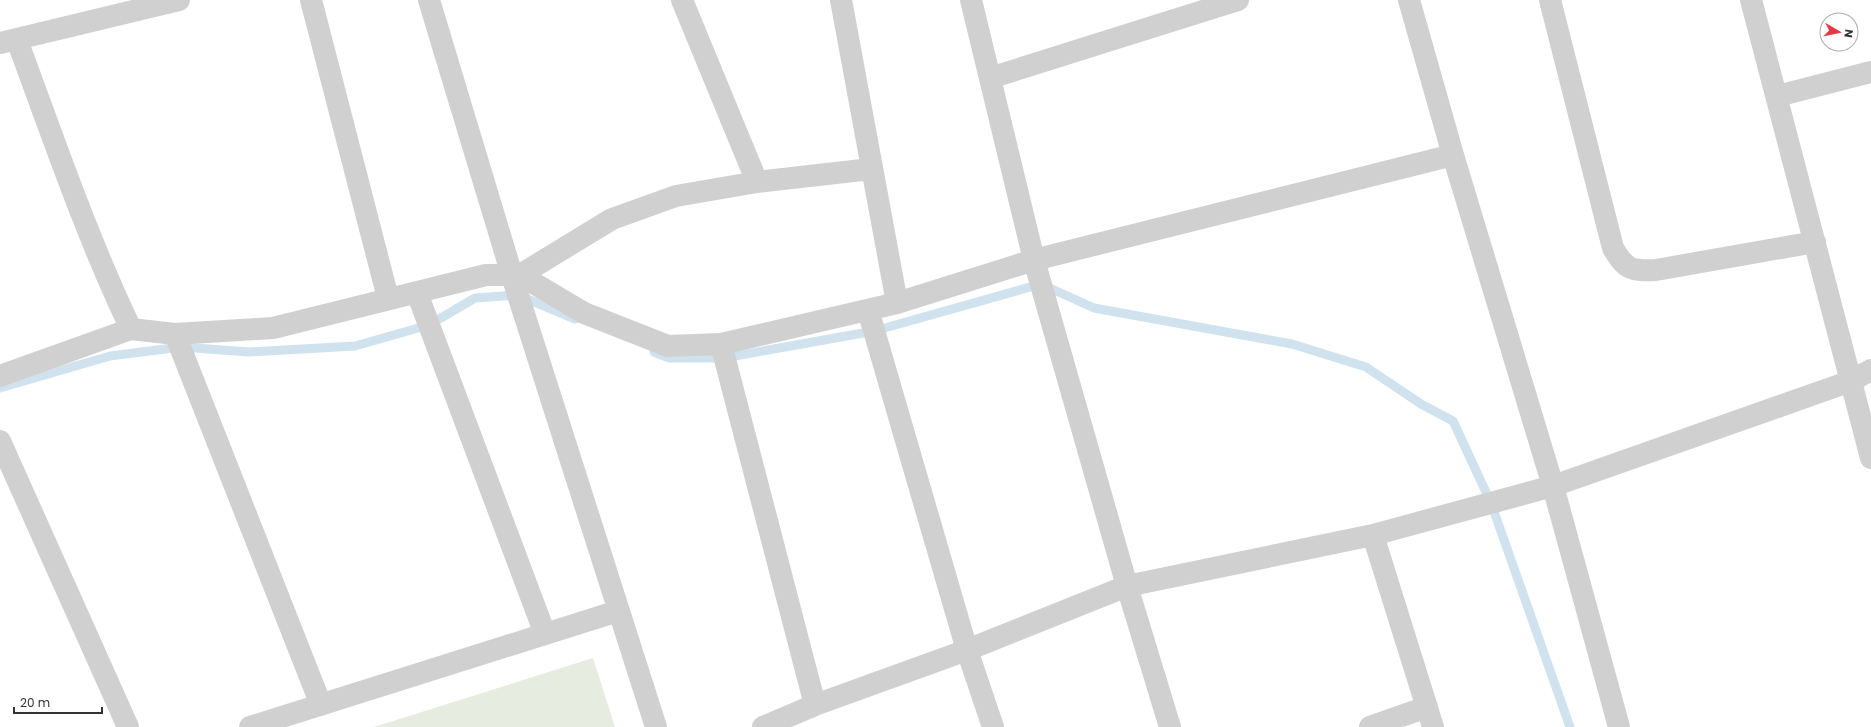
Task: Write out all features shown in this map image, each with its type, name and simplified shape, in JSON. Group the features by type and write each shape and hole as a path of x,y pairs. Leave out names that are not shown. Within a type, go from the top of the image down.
{"street":[{"path":"131,328 113,293 9,42 179,0"},
{"path":"311,0 388,298"},
{"path":"428,0 516,275 618,612 656,727"},
{"path":"682,0 757,182"},
{"path":"841,0 871,169 897,303"},
{"path":"971,0 1034,260 1127,586 1170,727"},
{"path":"990,78 1238,0"},
{"path":"1409,0 1453,156 1553,486 1619,727"},
{"path":"1550,0 1612,248 1622,264 1638,271 1656,270 1815,242"},
{"path":"1751,0 1871,458"},
{"path":"1777,96 1871,72"},
{"path":"0,376 131,328 176,334 273,328 388,298 486,275 516,275 584,313 668,346 721,344 897,303 1034,260 1453,156"},
{"path":"516,275 612,219 676,196 757,182 871,169"},
{"path":"417,292 545,634"},
{"path":"868,310 967,650 993,727"},
{"path":"176,334 321,705"},
{"path":"721,344 815,705"},
{"path":"763,727 815,705 967,650 1127,586 1373,535 1553,486 1851,381 1871,370"},
{"path":"0,441 128,727"},
{"path":"1373,535 1433,727"},
{"path":"250,727 618,612"},
{"path":"1370,727 1426,706"}],"shaded area":[{"path":"593,658 615,727 374,727"}],"waterway":[{"path":"654,352 669,358 724,358 874,331 1041,284 1094,308 1292,344 1366,367 1421,404 1453,421 1491,503 1570,727"},
{"path":"0,388 110,356 181,347 249,352 355,346 429,325 475,298 518,295 575,319"}]}
